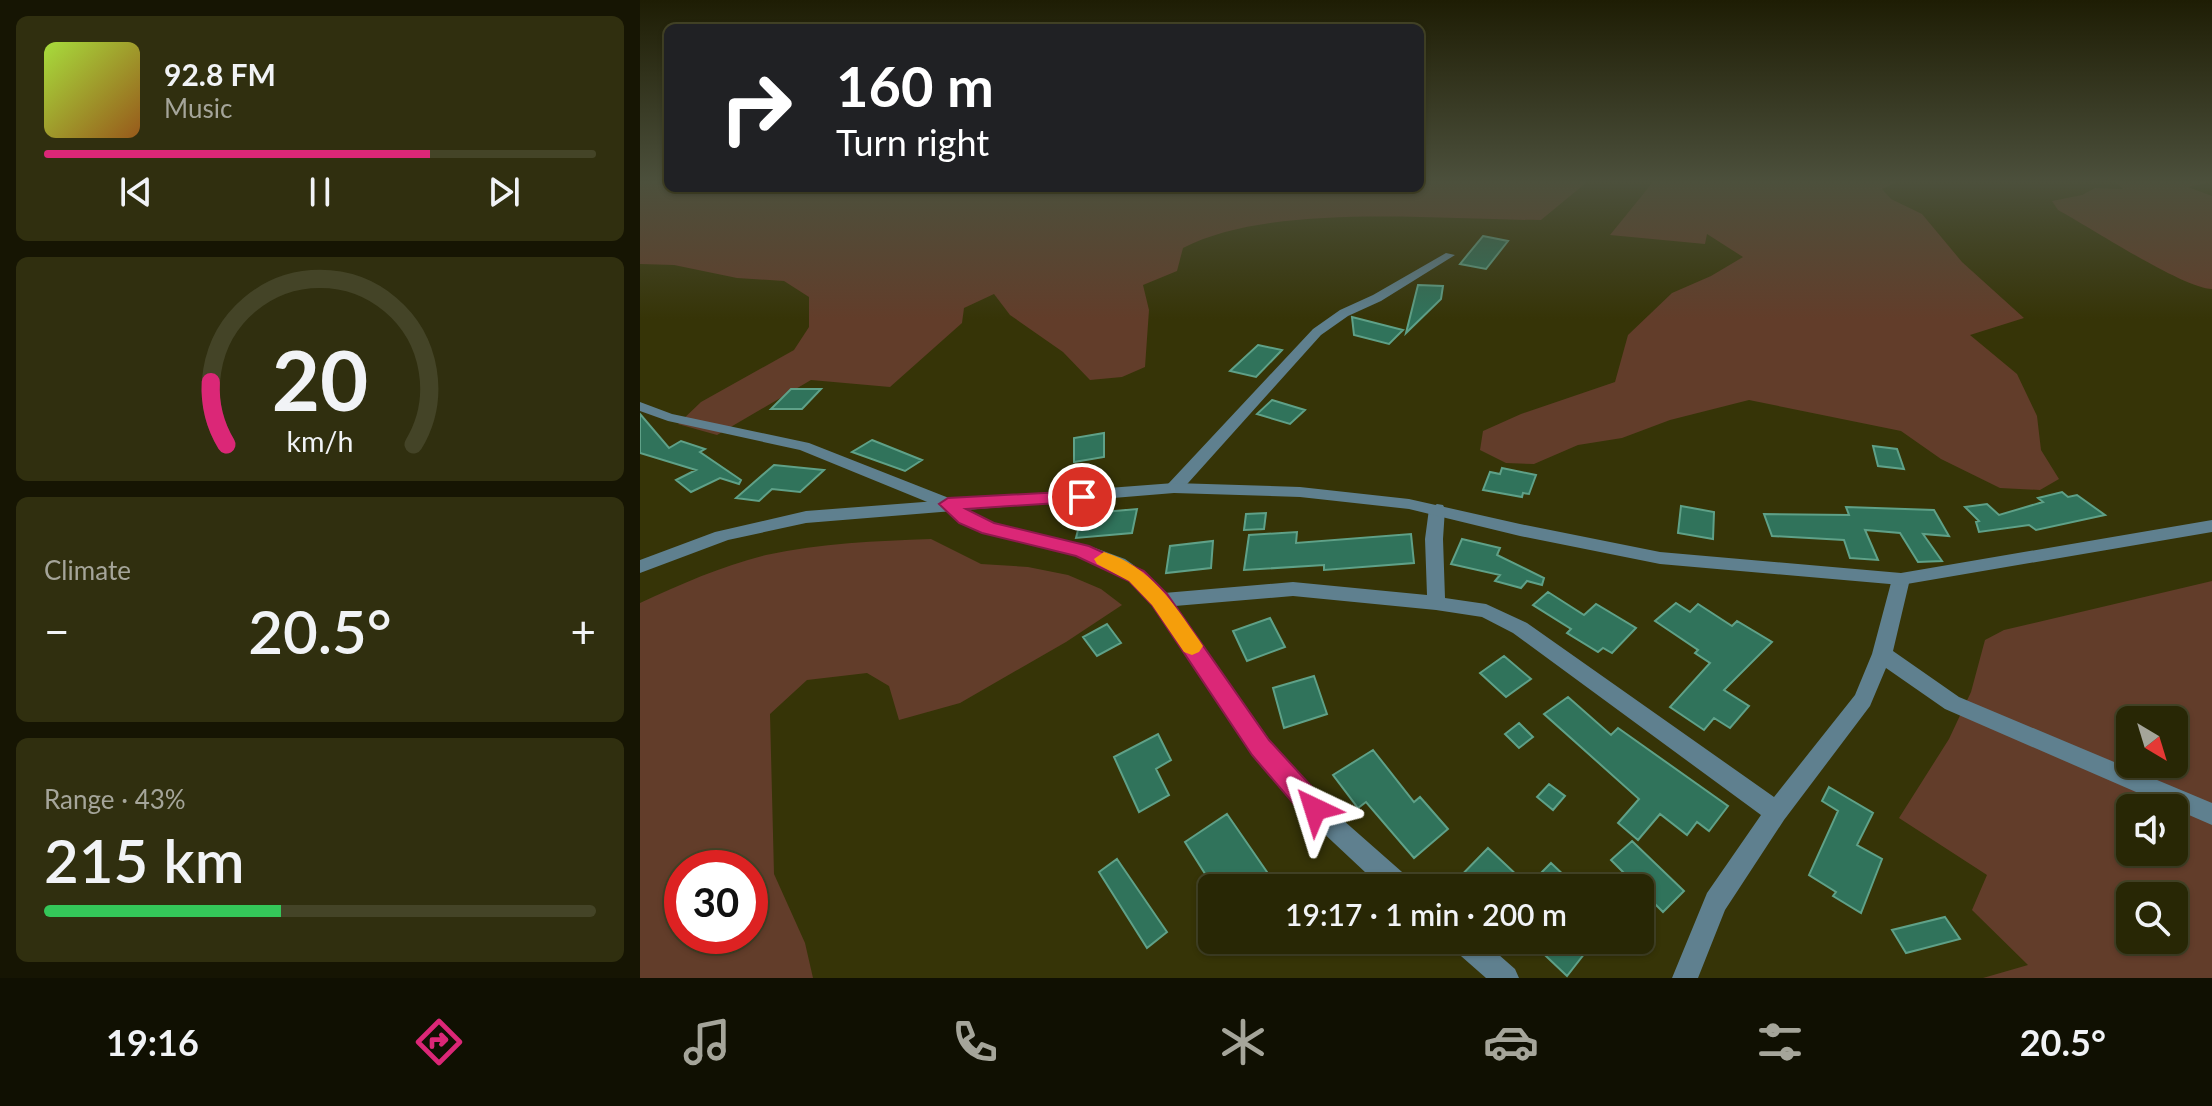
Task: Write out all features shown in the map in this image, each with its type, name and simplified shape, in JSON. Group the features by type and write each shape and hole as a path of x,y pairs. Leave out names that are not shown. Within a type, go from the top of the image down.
{"street":[{"path":"1174,488 1317,332 1344,313 1377,298 1450,255"},
{"path":"640,406 668,417 804,446 948,504 966,519 989,528 1082,551 1137,576 1160,600 1261,747 1333,829 1385,874"},
{"path":"640,567 700,542 753,526 806,517 1174,488 1300,492 1437,509 1520,530 1660,558 1901,579 2212,526"},
{"path":"1436,603 1434,539 1437,509"},
{"path":"1685,978 1716,902 1776,812 1863,700 1882,654 1901,579"},
{"path":"1160,600 1293,589 1486,611 1520,628 1776,812"},
{"path":"1882,654 1952,703 2212,814"},
{"path":"1478,954 1506,978"}],"shaded area":[{"path":"640,228 1247,228 1183,248 1177,271 1143,285 1149,310 1145,367 1122,377 1090,380 1063,352 1010,315 994,294 964,308 962,323 890,387 811,380 717,435 678,424 701,402 794,350 809,327 809,297 784,281 737,278 674,265 640,264"},
{"path":"1616,228 1933,228 1962,262 2024,318 1970,335 2017,374 2037,416 2041,450 2059,479 2040,490 2000,488 1941,459 1901,431 1749,400 1670,420 1622,438 1578,445 1534,464 1506,463 1480,450 1483,431 1521,414 1615,382 1628,335 1672,293 1711,276 1743,257 1707,234 1705,244 1610,235"},
{"path":"2089,228 2212,228 2212,289 2180,279"},
{"path":"931,539 981,564 1028,567 1068,575 1101,589 1122,605 1066,642 960,703 899,720 889,686 867,673 807,680 770,714 774,874 805,943 813,978 640,978 640,603 702,576 766,555 869,542"},
{"path":"2212,581 2212,978 1983,978 2028,965 1972,910 1987,875 1899,818 1949,739 1971,692 1985,640 2004,630"}],"building":[{"path":"1483,236 1508,241 1486,269 1460,264"},
{"path":"1418,285 1443,286 1441,299 1406,333"},
{"path":"1352,317 1403,330 1389,344 1354,335"},
{"path":"1258,345 1282,350 1256,377 1230,371"},
{"path":"791,389 821,389 802,409 771,409"},
{"path":"1272,400 1305,410 1290,424 1257,414"},
{"path":"640,414 669,448 681,441 705,449 700,452 741,480 739,484 720,478 691,492 676,480 696,470 640,453"},
{"path":"1104,433 1104,457 1074,462 1074,438"},
{"path":"872,440 922,460 905,471 852,452"},
{"path":"1873,446 1897,449 1904,469 1878,466"},
{"path":"774,465 824,470 800,492 772,489 759,501 736,498"},
{"path":"1502,468 1536,475 1529,494 1523,493 1522,497 1483,490 1490,472 1500,474"},
{"path":"2062,492 2068,497 2077,495 2105,515 2036,530 2029,525 1979,532 1976,522 1979,521 1965,507 1987,504 1999,515 2043,502 2038,498"},
{"path":"1681,506 1714,512 1713,539 1678,533"},
{"path":"1846,507 1934,510 1949,536 1923,534 1942,561 1918,562 1900,533 1865,530 1878,560 1850,558 1844,540 1772,536 1764,514 1849,515"},
{"path":"1137,509 1132,533 1076,538 1082,514"},
{"path":"1266,513 1264,529 1244,530 1246,514"},
{"path":"1297,532 1296,543 1411,534 1414,563 1324,570 1324,565 1244,570 1249,535"},
{"path":"1462,539 1500,548 1497,555 1544,578 1542,585 1527,581 1521,588 1495,581 1500,575 1451,564"},
{"path":"1213,541 1211,568 1166,573 1170,546"},
{"path":"1548,592 1584,615 1596,604 1636,628 1612,653 1603,648 1598,652 1567,633 1571,629 1533,605"},
{"path":"1676,603 1690,612 1698,604 1732,626 1737,621 1772,642 1724,690 1749,706 1730,728 1714,718 1704,730 1670,707 1710,663 1695,653 1698,650 1655,621"},
{"path":"1270,618 1285,647 1247,661 1233,631"},
{"path":"1107,624 1121,643 1097,656 1083,637"},
{"path":"1504,656 1531,679 1506,697 1480,673"},
{"path":"1314,676 1327,714 1284,728 1273,688"},
{"path":"1568,697 1611,735 1618,728 1728,806 1709,831 1697,822 1687,835 1660,814 1638,840 1618,823 1639,799 1544,714"},
{"path":"1519,723 1533,737 1519,748 1505,734"},
{"path":"1158,734 1171,760 1156,769 1169,795 1139,812 1114,757"},
{"path":"1373,750 1414,802 1420,797 1448,829 1414,858 1366,802 1358,808 1333,775"},
{"path":"1549,784 1565,796 1553,810 1537,797"},
{"path":"1829,787 1873,813 1857,845 1882,859 1861,913 1833,896 1836,892 1809,875 1838,811 1822,801"},
{"path":"1227,814 1268,874 1205,874 1185,842"},
{"path":"1632,841 1684,891 1663,912 1654,903 1654,874 1625,874 1611,860"},
{"path":"1488,848 1516,874 1463,874"},
{"path":"1117,859 1167,932 1147,948 1099,872"},
{"path":"1551,863 1563,874 1540,874"},
{"path":"1945,917 1960,939 1906,953 1892,930"},
{"path":"1544,954 1584,954 1567,976"}],"slow traffic":[{"path":"1104,559 1137,576 1160,600 1192,646"}],"route":[{"path":"1082,497 948,504 966,519 989,528 1082,551 1137,576 1160,600 1261,747 1315,809"}]}
